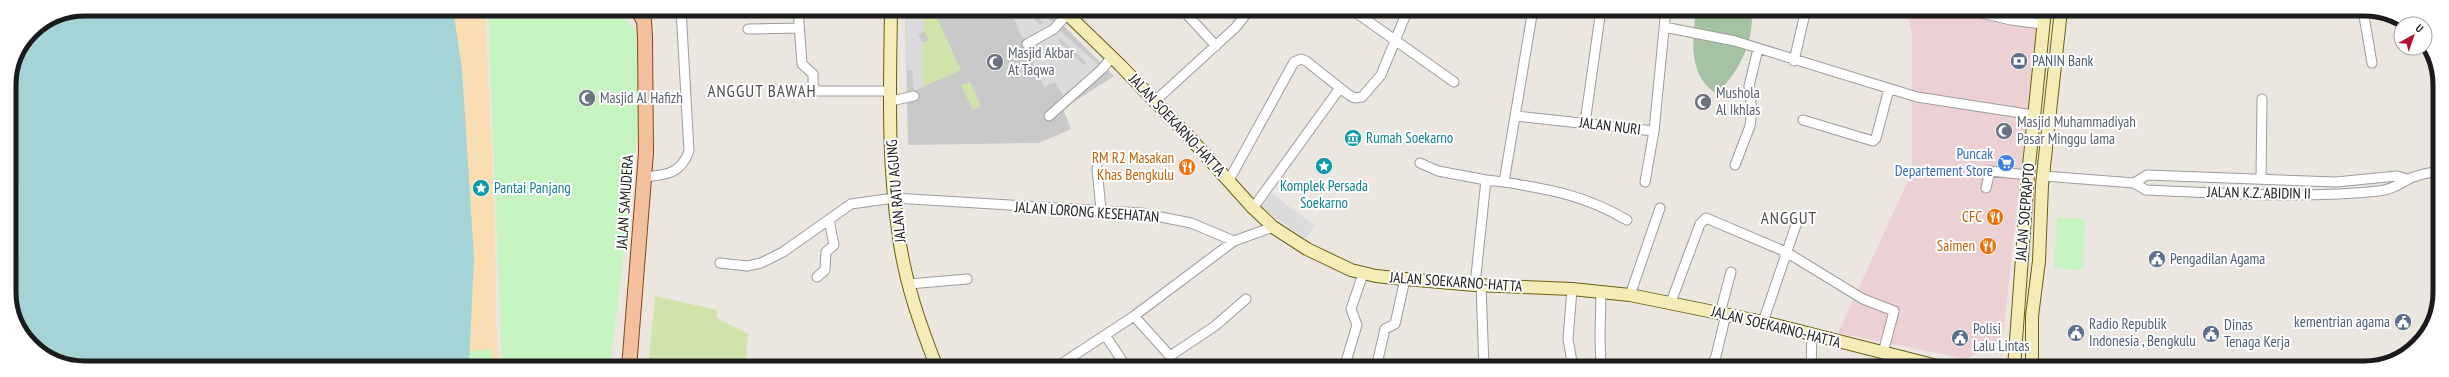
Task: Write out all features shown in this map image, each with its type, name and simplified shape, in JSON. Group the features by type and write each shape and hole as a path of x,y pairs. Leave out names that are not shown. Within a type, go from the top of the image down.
{"main road":[{"name":"JALAN SAMUDERA","path":"630,361 644,177 645,37 642,16"},
{"name":"JALAN RATU AGUNG","path":"891,16 890,149 894,198 899,237 909,284 918,317 934,361"},
{"name":"JALAN SOEKARNO-HATTA","path":"1069,16 1155,101 1229,180 1253,208 1273,227 1312,252 1363,274 1478,285 1572,289 1630,295 1671,302 1763,322 1812,336 1916,361"},
{"name":"JALAN SOEPRAPTO","path":"2015,361 2028,175 2044,16"},
{"name":"JALAN SOEPRAPTO","path":"2029,361 2032,316 2039,261 2044,176 2060,16"}],"street":[{"path":"644,177 668,175 676,171 686,161 689,151 681,16"},
{"path":"798,16 802,64 812,74 813,85 816,91 890,96 914,96"},
{"path":"1027,44 1054,29 1062,16"},
{"path":"1188,16 1216,46"},
{"path":"1155,101 1216,46 1244,16"},
{"path":"1361,16 1454,82"},
{"path":"1229,180 1294,62 1301,59 1306,61 1355,98 1367,94 1380,75 1405,16"},
{"path":"1504,182 1532,16"},
{"path":"1585,123 1600,16"},
{"name":"JALAN NURI","path":"1516,116 1654,131 1665,16"},
{"path":"1794,61 1805,16"},
{"path":"1994,16 2011,20 2043,24"},
{"path":"2364,16 2372,63"},
{"path":"1664,27 1720,38 1889,89 1949,103 2034,115"},
{"path":"748,29 798,28"},
{"path":"1735,165 1750,126 1752,112 1749,86 1758,49"},
{"path":"1049,116 1102,69 1112,57"},
{"path":"1253,208 1340,88"},
{"path":"1803,120 1873,141 1876,138 1889,89"},
{"path":"2261,180 2262,99"},
{"path":"1645,182 1654,131"},
{"path":"1420,162 1438,170 1486,180 1569,193 1592,201 1627,220"},
{"path":"1097,168 1101,210"},
{"path":"1986,188 1990,171 2028,175"},
{"path":"2044,176 2134,183 2146,175 2336,182 2397,176 2407,179 2433,172"},
{"name":"JALAN K.Z. ABIDIN II","path":"2134,183 2146,190 2262,195 2353,194 2386,190 2400,185 2407,179"},
{"path":"1483,361 1478,285 1486,180"},
{"name":"JALAN LORONG KESEHATAN","path":"720,263 747,266 761,263 783,252 851,204 894,198 1101,210 1141,214 1191,223 1234,241"},
{"path":"1630,295 1660,208"},
{"path":"1671,302 1703,218 1786,252 1863,298 1894,311 1883,353"},
{"path":"817,277 825,270 826,252 834,245 829,220"},
{"path":"1763,322 1797,222"},
{"path":"1066,361 1134,316 1234,241 1273,227"},
{"path":"1714,361 1732,272"},
{"path":"1346,361 1357,325 1351,309 1363,274"},
{"path":"909,284 967,279"},
{"path":"1378,361 1385,329 1395,324 1405,279"},
{"path":"1572,289 1568,339 1572,361"},
{"path":"1601,292 1601,361"},
{"path":"1134,316 1170,356 1201,337 1246,299"},
{"path":"1105,335 1122,361"},
{"path":"1811,361 1812,336"}],"shaded area":[{"path":"905,16 1054,16 1114,76 1063,109 1071,129 1039,143 908,145"},
{"path":"905,16 922,16 925,31 918,34 923,43 923,87 914,91 912,70 907,70"},
{"path":"1013,16 1032,16 1040,25 1043,22 1037,16 1046,16 1053,23 1048,29 1026,39 1022,38"},
{"path":"1908,16 2037,16 2004,328 1998,341 1966,359 1838,333 1912,172 1912,34"},
{"path":"1060,31 1099,65 1064,97 1055,82 1044,87 1027,49","holes":["1060,38 1086,62 1084,65 1058,41"]},
{"path":"1271,193 1315,226 1305,239 1261,207"}],"green space":[{"path":"488,16 624,16 648,46 611,361 502,361"},
{"path":"922,16 936,16 961,70 923,87 923,43 929,40 925,31"},
{"path":"1695,16 1752,16 1751,31 1744,54 1733,74 1719,91 1714,92 1707,86 1698,71 1695,63 1693,37"},
{"path":"970,82 981,106 973,110 961,85"},
{"path":"2057,217 2085,219 2083,270 2054,268"},
{"path":"655,296 717,310 717,318 748,334 746,361 649,361"},
{"path":"491,349 492,361 469,361 468,351"}],"sand":[{"name":"Pantai Panjang","path":"454,16 485,16 495,230 496,320 499,361 469,361 474,258 464,112"}],"water":[{"path":"454,16 462,69 474,258 469,361 85,361 54,354 43,347 30,334 25,326 17,305 16,85 17,72 21,59 36,36 59,21 72,17"}],"place":[{"name":"PANIN Bank","path":"2019,61"},
{"name":"Masjid Akbar At Taqwa","path":"995,62"},
{"name":"Masjid Al Hafizh","path":"587,98"},
{"name":"Mushola Al Ikhlas","path":"1703,102"},
{"name":"Masjid Muhammadiyah Pasar Minggu lama","path":"2004,131"},
{"name":"Rumah Soekarno","path":"1353,138"},
{"name":"Puncak Departement Store","path":"2006,163"},
{"name":"Komplek Persada Soekarno","path":"1324,166"},
{"name":"RM R2 Masakan Khas Bengkulu","path":"1187,167"},
{"name":"Pantai Panjang","path":"481,188"},
{"name":"CFC","path":"1995,217"},
{"name":"Saimen","path":"1988,246"},
{"name":"Pengadilan Agama","path":"2157,259"},
{"name":"kementrian agama","path":"2403,322"},
{"name":"Radio Republik Indonesia , Bengkulu","path":"2076,333"},
{"name":"Dinas Tenaga Kerja","path":"2211,334"},
{"name":"Polisi Lalu Lintas","path":"1960,338"}],"district":[{"name":"ANGGUT BAWAH","path":"762,91"},
{"name":"ANGGUT","path":"1789,218"}]}
